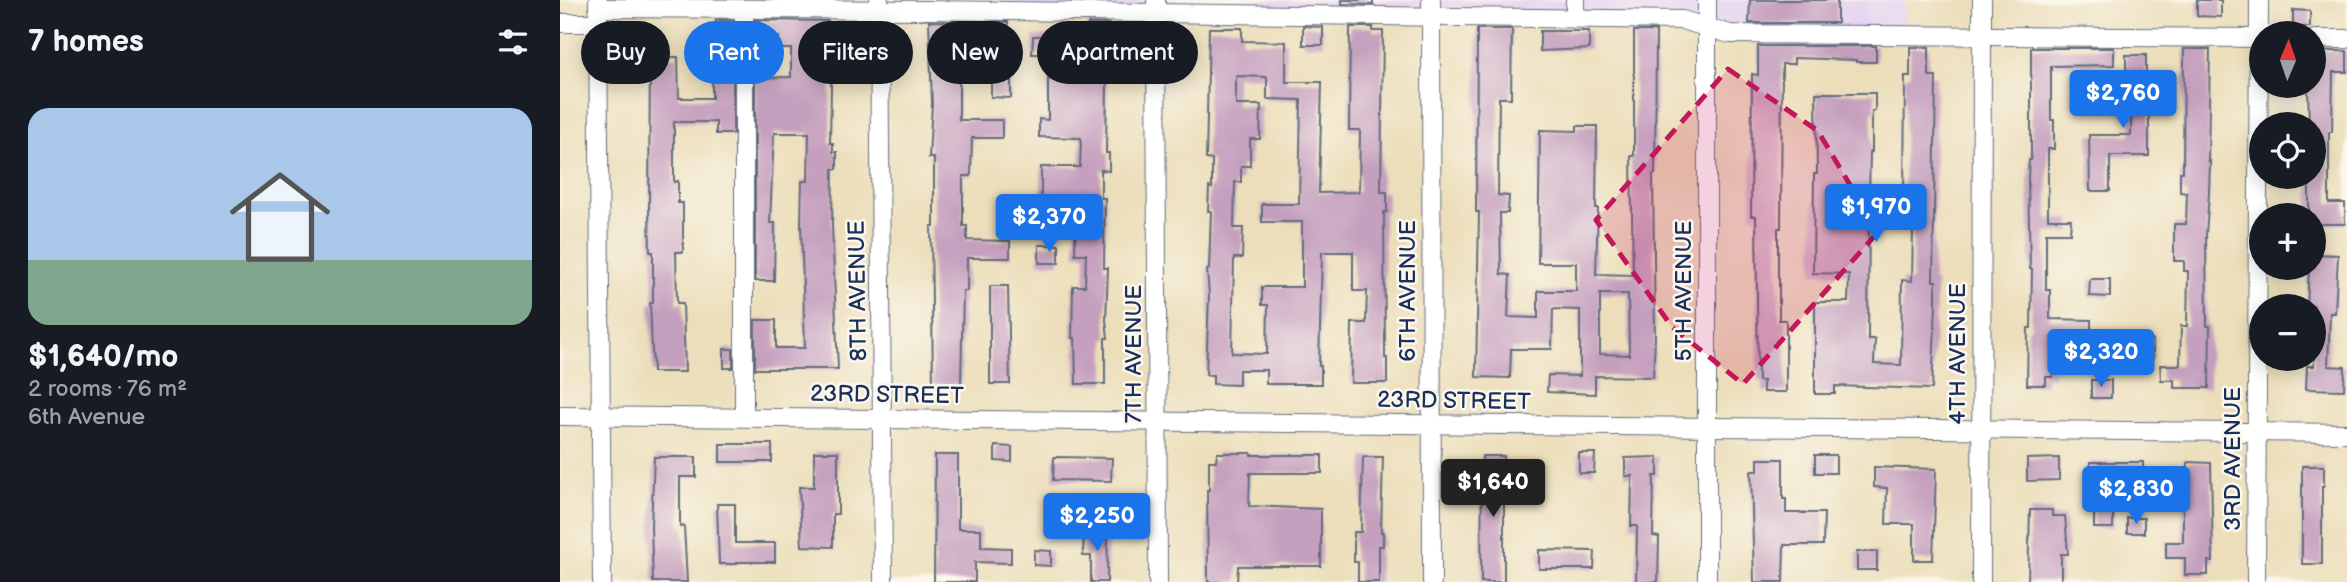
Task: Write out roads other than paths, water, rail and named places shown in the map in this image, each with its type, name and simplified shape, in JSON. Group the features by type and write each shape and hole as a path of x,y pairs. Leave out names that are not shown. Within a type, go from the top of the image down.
{"street":[{"path":"1575,0 1575,19"},
{"name":"5TH AVENUE","path":"1707,0 1707,582"},
{"name":"4TH AVENUE","path":"1981,582 1982,0"},
{"name":"3RD AVENUE","path":"2259,0 2260,21"},
{"path":"560,23 598,11 671,4 744,9 879,5 1431,8 1575,19 1682,20 1730,34 2249,38"},
{"name":"8TH AVENUE","path":"879,5 884,582"},
{"name":"7TH AVENUE","path":"1156,7 1158,582"},
{"name":"6TH AVENUE","path":"1431,8 1432,582"},
{"path":"744,9 744,417"},
{"path":"598,11 602,582"},
{"path":"2326,39 2347,39"},
{"name":"3RD AVENUE","path":"2256,582 2260,98"},
{"name":"23RD STREET","path":"560,416 2347,433"}]}
